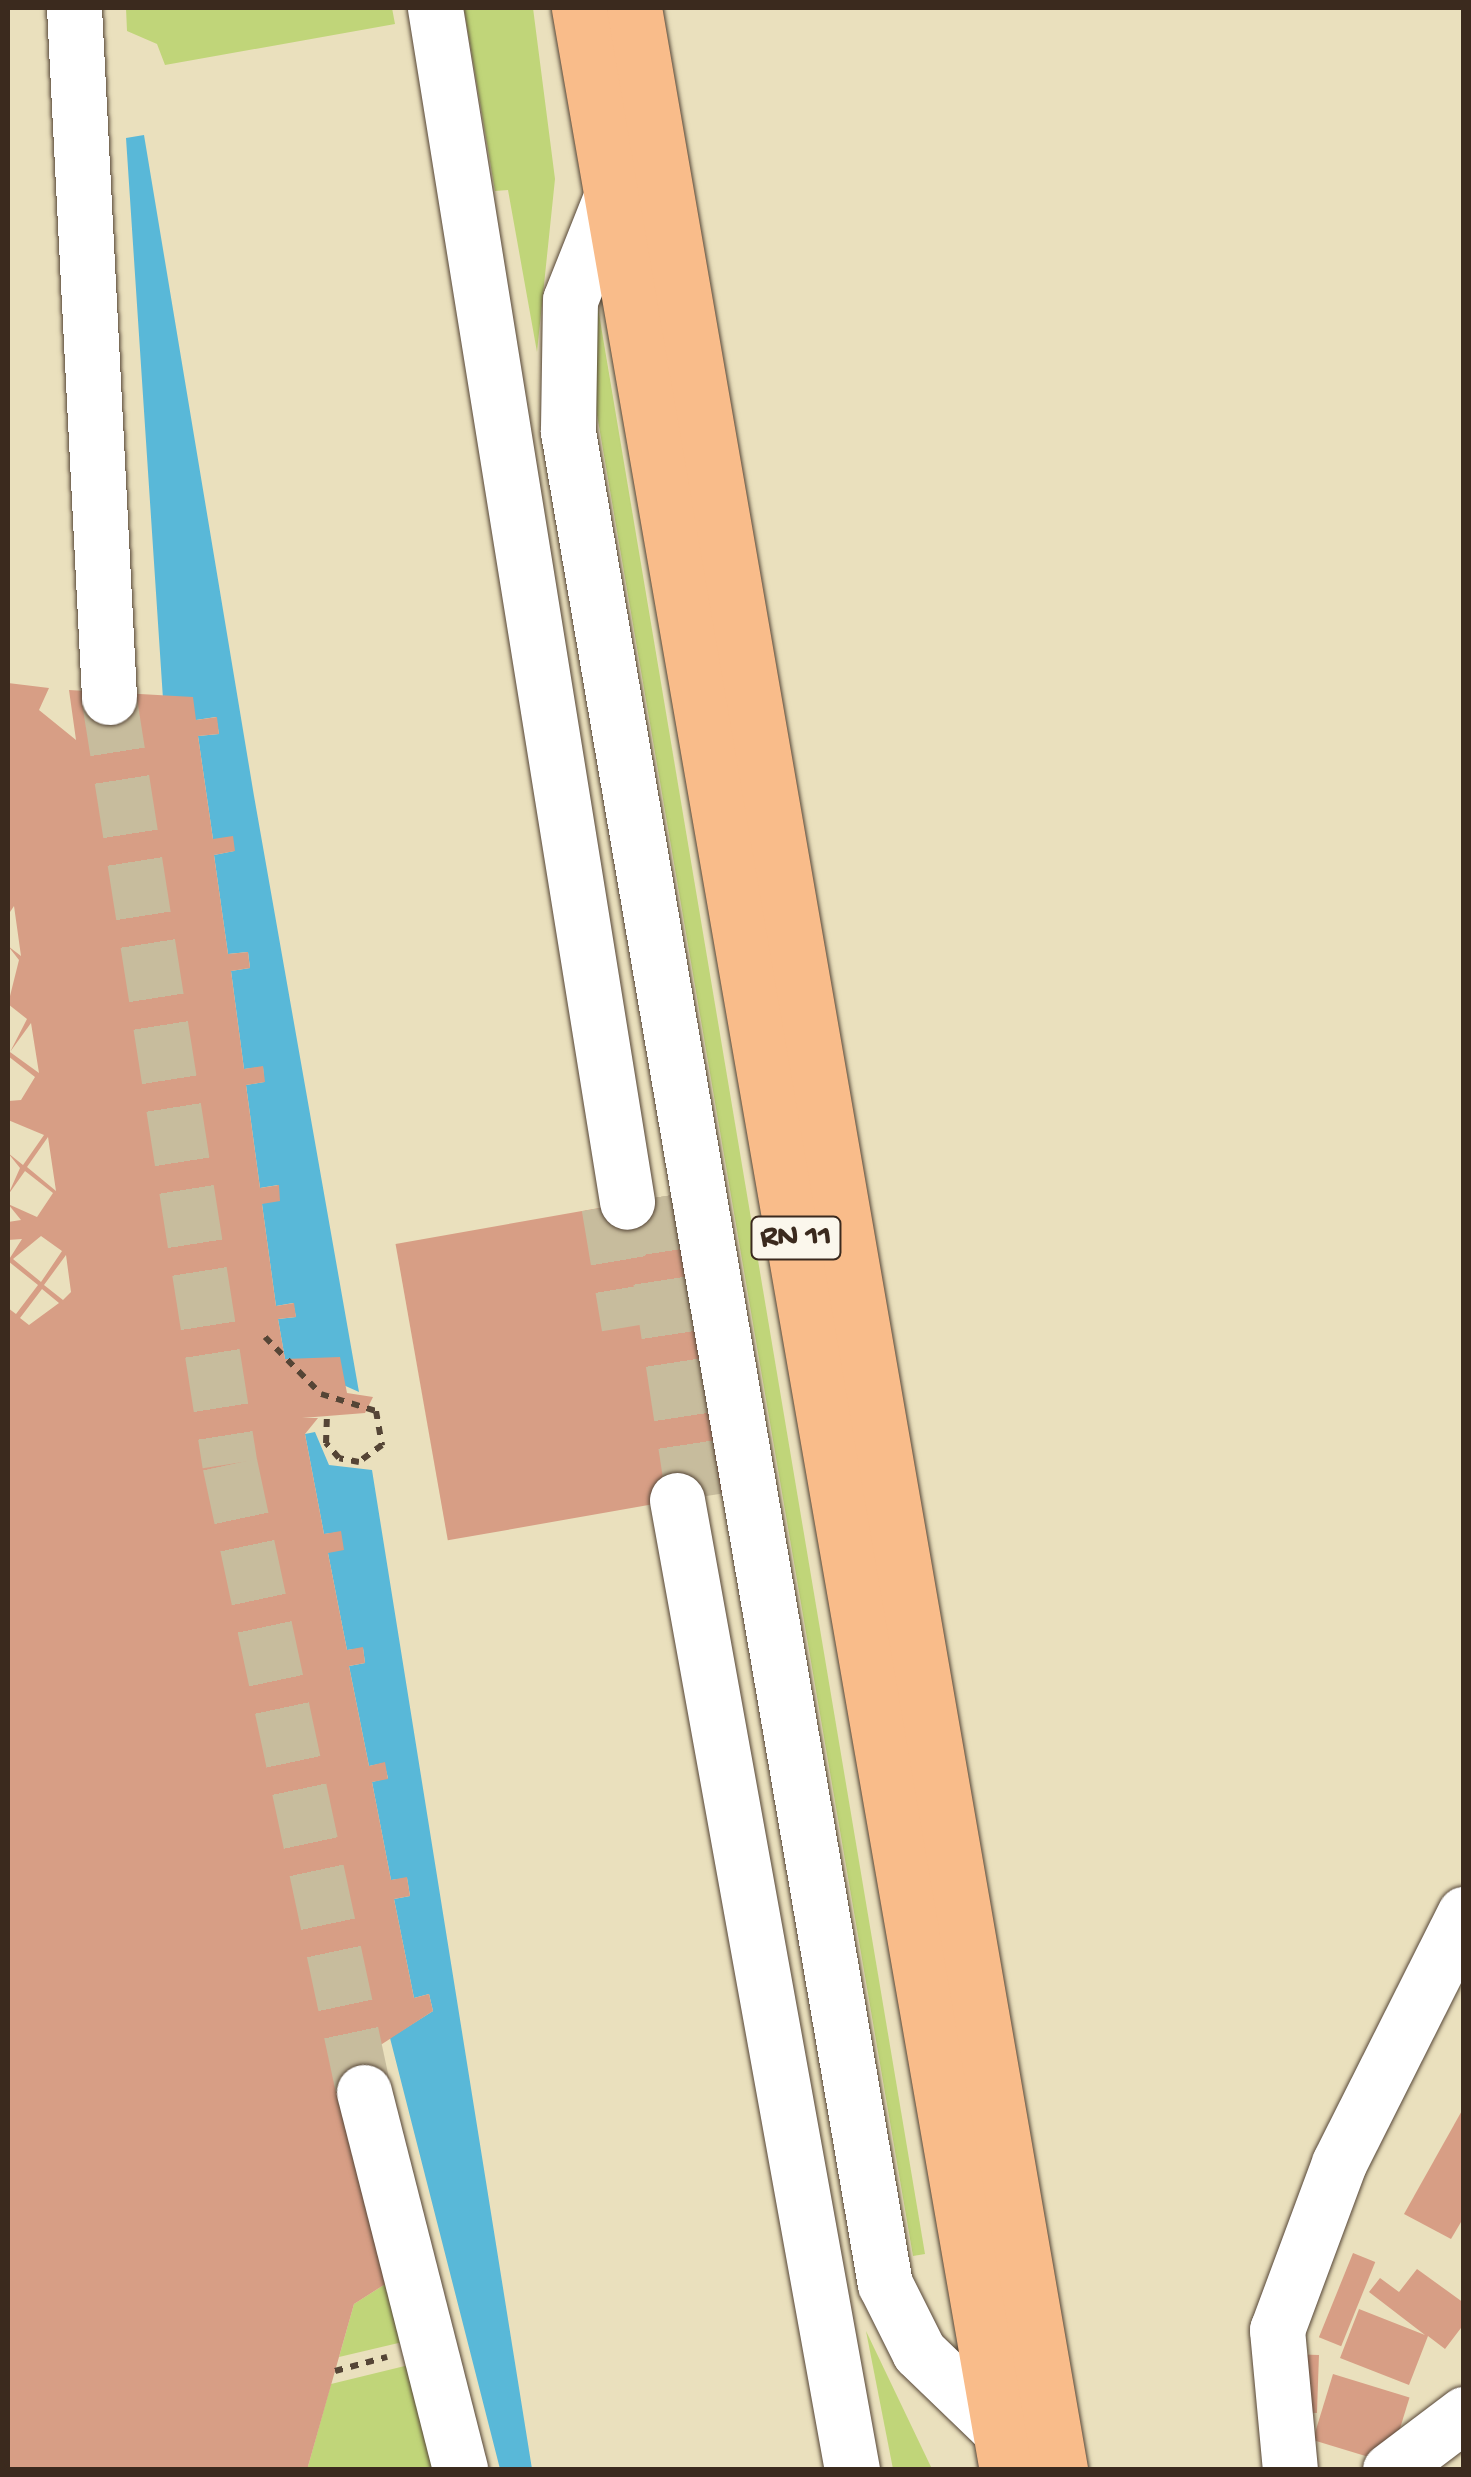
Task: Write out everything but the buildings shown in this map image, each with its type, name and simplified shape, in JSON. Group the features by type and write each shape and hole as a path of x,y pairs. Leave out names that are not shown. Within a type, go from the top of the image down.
{"highway":[{"name":"RN 11","path":"579,8 1004,2450"},
{"name":"RN 11","path":"634,8 1060,2470"}],"street":[{"path":"74,8 109,697"},
{"path":"434,8 628,1202"},
{"path":"613,192 567,313 568,432 684,1073 886,2284 930,2367 1004,2450"},
{"path":"608,1084 684,1073"},
{"path":"676,1500 706,1571 702,1647 852,2470"},
{"path":"702,1647 777,1633"},
{"path":"1290,2470 1277,2330 1339,2163 1464,1914"},
{"path":"364,2092 460,2470"},
{"path":"1390,2470 1464,2414"}],"path":[{"path":"265,1338 269,1351 328,1398 376,1410 382,1445 359,1462 339,1458 326,1443 326,1418"}],"green space":[{"path":"126,8 392,8 395,24 165,65 157,44 127,31"},
{"path":"464,8 533,8 555,179 537,352 508,190 495,191"},
{"path":"598,308 925,2254 913,2256 588,362"},
{"path":"390,2281 407,2341 339,2357 354,2304"},
{"path":"866,2331 932,2469 893,2469"},
{"path":"413,2364 442,2469 307,2470 331,2384"}],"water":[{"path":"144,135 254,796 359,1392 285,1359 278,1319 296,1317 293,1303 276,1306 262,1204 278,1185 260,1188 246,1085 264,1082 263,1067 244,1069 231,971 250,968 248,952 228,954 214,855 234,851 213,839 198,736 219,734 216,717 196,720 163,699 126,138"},
{"path":"315,1432 329,1465 372,1470 532,2469 500,2469 390,2038 433,2011 429,1994 414,1998 394,1899 410,1896 407,1878 391,1880 372,1782 388,1778 384,1763 369,1766 349,1666 365,1663 363,1648 347,1650 328,1553 341,1532 324,1534 305,1434"}],"tunnel":[{"path":"109,697 230,1464 364,2092"},
{"path":"648,1198 694,1497"},
{"path":"609,1206 629,1326"}]}
